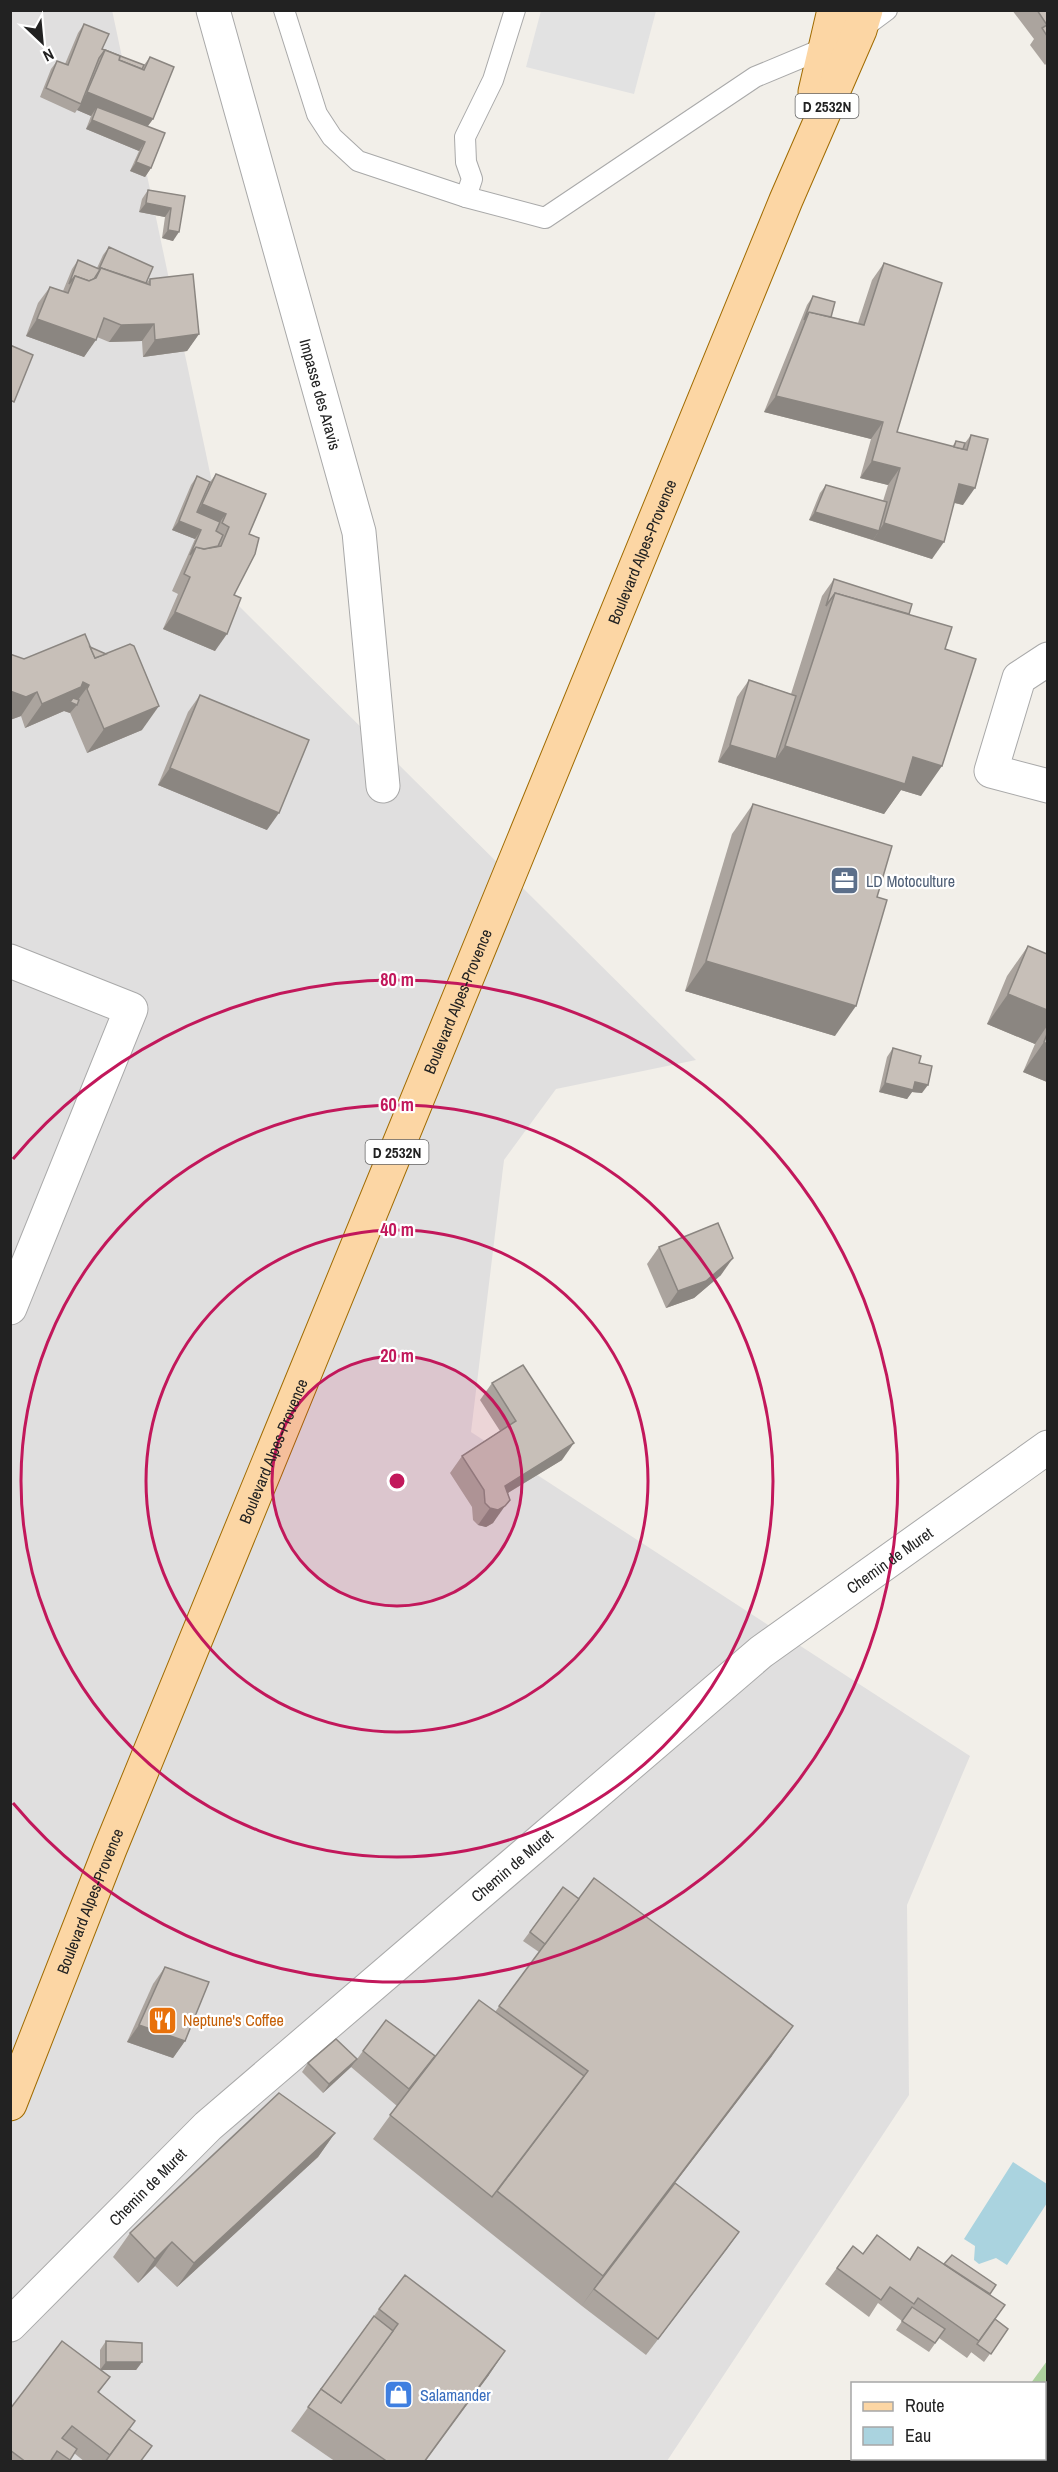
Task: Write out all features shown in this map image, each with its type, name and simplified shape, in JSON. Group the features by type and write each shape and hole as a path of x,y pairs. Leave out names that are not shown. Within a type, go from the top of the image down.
{"main road":[{"name":"Boulevard Alpes-Provence","path":"786,201 827,47 834,10"},
{"name":"Boulevard Alpes-Provence","path":"10,2104 115,1838 786,201 863,20"}],"street":[{"name":"Impasse des Aravis","path":"213,10 358,532 383,786"},
{"path":"1047,659 1019,678 991,771 1047,786"},
{"path":"10,961 131,1009 10,1308"},
{"name":"Chemin de Muret","path":"10,2325 208,2126 761,1652 1047,1447"}],"lane":[{"path":"284,10 317,114 333,137 358,161 466,197 545,218 755,77 827,47"},
{"path":"466,197 472,178 466,162 465,137 493,80 515,10"},
{"path":"863,20 887,10"}],"shaded area":[{"path":"112,10 238,605 696,1060 556,1089 504,1160 471,1432 970,1756 907,1905 909,2095 667,2461 11,2462 10,11"},
{"path":"541,11 656,11 634,94 526,67"}],"green space":[{"path":"1047,2361 1047,2461 976,2461 1046,2460 1046,2382 1032,2382"}],"water":[{"path":"1013,2162 1047,2184 1047,2203 1007,2265 996,2258 979,2264 974,2260 975,2246 964,2239"}],"building":[{"path":"1037,10 1047,10 1047,25"},
{"path":"84,24 109,34 102,49 105,50 99,58 81,104 46,88 57,61 68,65"},
{"path":"1047,25 1047,36 1042,28"},
{"path":"105,50 120,56 119,60 144,70 150,57 174,67 153,119 87,92"},
{"path":"120,56 144,65 142,69 119,60"},
{"path":"97,107 165,133 151,168 136,162 145,142 92,120"},
{"path":"148,190 185,196 179,232 168,230 171,208 146,203"},
{"path":"109,247 153,267 146,283 101,268 94,279 89,281 75,276 69,284 78,260 99,269"},
{"path":"884,263 942,283 897,432 967,450 971,435 988,439 975,488 959,484 944,542 884,523 900,468 872,461 883,422 776,396 809,312 864,325"},
{"path":"101,268 150,285 150,279 193,274 199,334 155,340 154,324 121,325 104,318 96,340 37,319 50,287 68,293 75,276 89,281 96,278"},
{"path":"813,296 835,302 831,317 809,312 804,320"},
{"path":"10,345 33,355 14,402 10,400"},
{"path":"956,441 965,443 963,449 954,447"},
{"path":"216,474 266,494 249,534 259,538 255,554 234,595 241,598 227,634 175,612 190,577 184,574 196,547 204,549 221,546 229,527 222,523 226,514 202,504"},
{"path":"197,476 210,482 197,512 220,522 216,531 223,535 218,546 204,549 196,547 190,555 201,530 179,521"},
{"path":"826,485 887,502 879,531 815,512"},
{"path":"834,579 912,604 909,614 835,593 826,606"},
{"path":"835,593 952,627 945,649 976,659 942,766 913,757 905,784 785,746"},
{"path":"85,634 95,658 130,644 134,646 159,706 104,729 87,689 89,685 83,682 81,687 42,704 37,692 26,697 10,691 10,654 24,659"},
{"path":"90,647 106,654 95,658"},
{"path":"749,680 796,696 776,759 730,745"},
{"path":"200,695 309,740 279,813 170,768"},
{"path":"73,698 79,700 77,705 70,702"},
{"path":"753,804 892,846 877,897 887,900 856,1006 706,961"},
{"path":"1028,946 1047,954 1047,1010 1008,994"},
{"path":"893,1048 921,1056 919,1063 932,1066 928,1085 915,1082 913,1090 885,1083"},
{"path":"718,1223 733,1258 706,1281 678,1291 659,1247"},
{"path":"523,1365 574,1443 505,1486 510,1500 498,1510 490,1508 485,1503 484,1490 462,1456 516,1421 492,1383"},
{"path":"594,1878 793,2026 603,2276 497,2191 588,2071 499,2006"},
{"path":"563,1887 579,1899 545,1944 530,1932"},
{"name":"Neptune's Coffee","path":"165,1967 209,1982 185,2041 139,2025"},
{"path":"479,2000 584,2076 492,2197 390,2115"},
{"path":"386,2020 435,2056 409,2089 363,2051"},
{"path":"336,2039 357,2059 329,2084 308,2063"},
{"path":"279,2093 335,2133 194,2263 172,2242 155,2259 130,2233"},
{"path":"675,2183 739,2232 658,2339 594,2289"},
{"path":"877,2235 910,2260 918,2247 1005,2305 979,2341 918,2298 914,2304 890,2287 881,2300 837,2268 853,2246 863,2254"},
{"path":"952,2255 996,2285 990,2294 944,2264"},
{"path":"405,2275 505,2351 424,2462 388,2462 308,2407 321,2389 341,2403 398,2324 379,2309"},
{"path":"912,2307 945,2329 935,2343 902,2321"},
{"path":"374,2316 393,2331 341,2403 321,2389"},
{"path":"995,2319 1008,2329 991,2354 977,2344"},
{"path":"62,2341 110,2377 98,2392 135,2421 110,2455 72,2426 62,2438 77,2449 70,2460 57,2451 50,2462 26,2462 10,2450 10,2409"},
{"path":"106,2341 142,2343 142,2362 106,2362"},
{"path":"129,2429 152,2446 140,2462 105,2462"},
{"path":"856,2460 942,2460 941,2462 854,2462"}],"place":[{"name":"LD Motoculture","path":"845,881"},
{"name":"Neptune's Coffee","path":"162,2020"},
{"name":"Salamander","path":"399,2395"}]}
